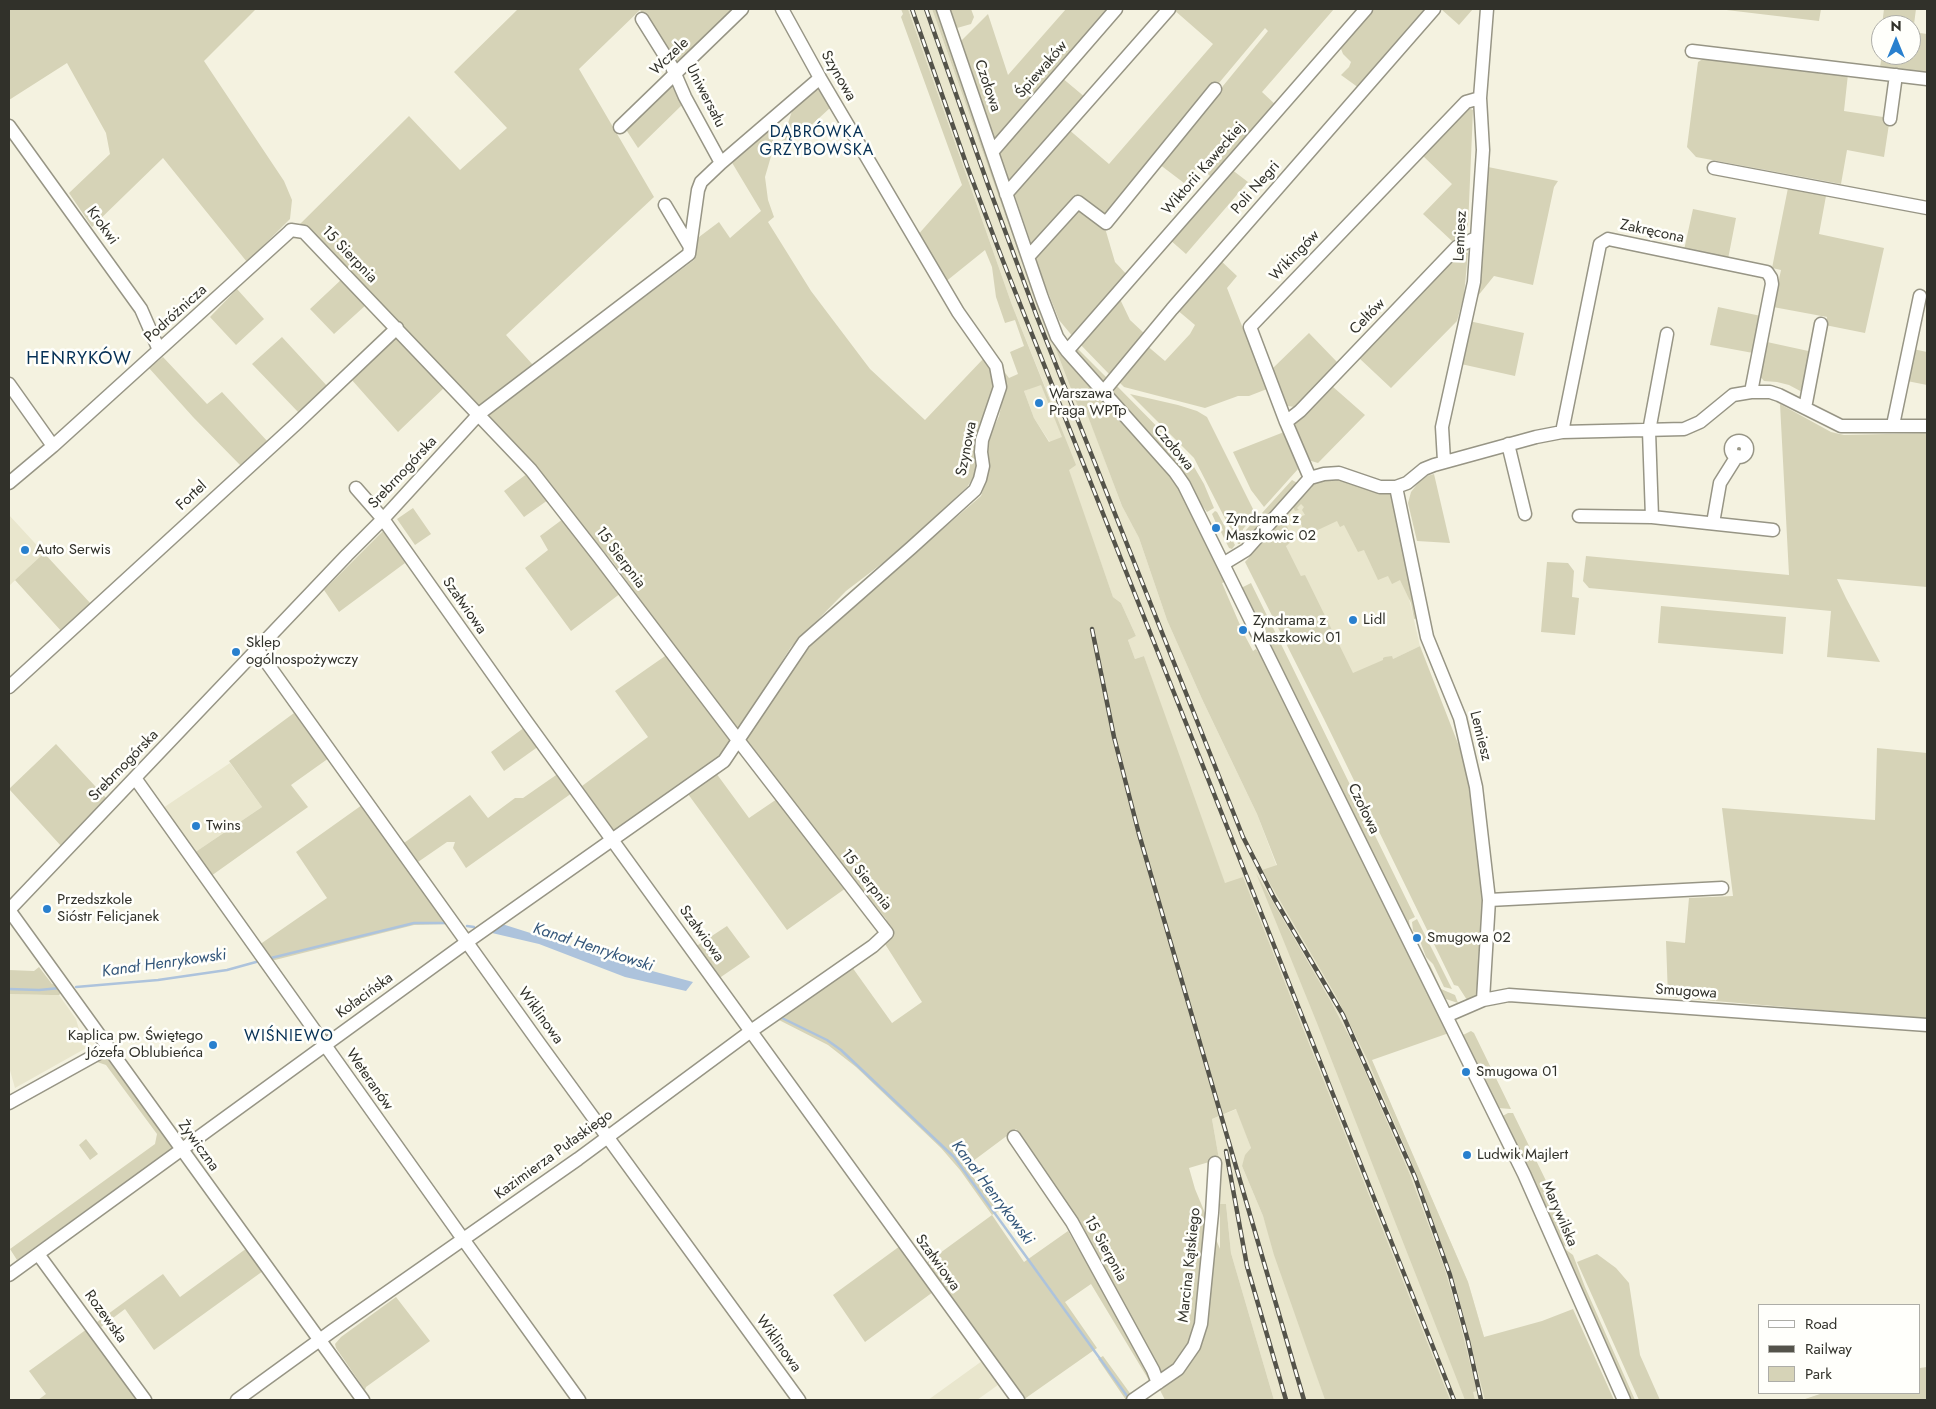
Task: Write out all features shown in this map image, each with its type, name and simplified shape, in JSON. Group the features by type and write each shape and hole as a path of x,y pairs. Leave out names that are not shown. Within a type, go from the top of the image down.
{"street":[{"name":"Wczele","path":"620,128 742,9"},
{"name":"Szynowa","path":"738,740 804,642 975,490 983,466 982,440 1000,387 996,366 958,312 820,78 782,9"},
{"name":"Czołowa","path":"943,9 1053,327 1067,351 1179,477 1224,564 1446,1016"},
{"name":"Śpiewaków","path":"992,152 1116,9"},
{"path":"1006,194 1168,9"},
{"name":"Wiktorii Kaweckiej","path":"1067,351 1366,9"},
{"name":"Poli Negri","path":"1104,391 1172,308 1434,9"},
{"name":"Lemiesz","path":"1444,461 1442,427 1474,282 1483,150 1480,98 1486,9"},
{"name":"Uniwersału","path":"642,19 676,74 685,98 721,163"},
{"path":"1692,51 1927,78"},
{"path":"1890,119 1896,75"},
{"path":"690,247 698,190 701,182 820,78"},
{"path":"1028,257 1078,202 1106,223 1215,89"},
{"name":"Wikingów","path":"1310,478 1286,422 1250,327 1466,102 1480,98"},
{"name":"Krokwi","path":"9,126 141,308 159,350"},
{"path":"1714,168 1927,208"},
{"path":"666,205 690,247"},
{"name":"Podróżnicza","path":"9,483 54,446 291,230 297,231"},
{"name":"15 Sierpnia","path":"297,231 310,236 531,470 886,933"},
{"name":"Celtów","path":"1286,422 1300,411 1457,247 1476,238"},
{"name":"Zakręcona","path":"1562,432 1600,244 1608,239 1767,272 1772,284 1751,392"},
{"name":"Srebrnogórska","path":"9,910 383,519 479,414 689,254 690,247"},
{"path":"1894,425 1920,296"},
{"path":"1805,408 1821,324"},
{"name":"Fortel","path":"9,687 311,410 397,328"},
{"path":"1652,518 1649,431 1667,334"},
{"path":"9,384 54,446"},
{"path":"1224,564 1246,550 1310,478 1336,473 1380,487 1396,488 1407,483 1424,469 1444,461 1562,432 1649,431 1692,427 1728,397 1739,392 1770,392 1841,426 1927,426"},
{"path":"1508,444 1525,514"},
{"path":"1713,523 1720,483 1737,456"},
{"name":"Szałwiowa","path":"356,488 383,519 526,721 1018,1400"},
{"name":"Lemiesz","path":"1396,488 1427,637 1460,718 1476,787 1489,900 1484,1000"},
{"path":"1579,516 1652,518 1773,530"},
{"name":"Wiklinowa","path":"257,649 799,1400"},
{"name":"Kołacińska","path":"9,1275 467,942 724,761 738,740"},
{"name":"Weteranów","path":"135,778 462,1239 579,1400"},
{"path":"1489,900 1722,888"},
{"name":"Żywiczna","path":"9,910 363,1400"},
{"name":"Kazimierza Pułaskiego","path":"237,1400 751,1031 873,946 886,933"},
{"name":"Smugowa","path":"1446,1016 1484,1000 1509,995 1927,1024"},
{"name":"Marywilska","path":"1446,1016 1524,1174 1624,1400"},
{"path":"9,1103 108,1048"},
{"name":"15 Sierpnia","path":"1014,1136 1072,1222 1153,1370 1158,1383"},
{"name":"Marcina Kątskiego","path":"1133,1400 1178,1369 1194,1346 1201,1324 1215,1163"},
{"name":"Rozewska","path":"38,1254 145,1400"}],"shaded area":[{"path":"908,9 932,9 1015,243 1078,407 1084,405 1122,506 1139,538 1167,620 1257,814 1294,912 1352,1015 1468,1282 1484,1337 1525,1400 1382,1400 1251,955 1177,753 1144,656 1135,659 1128,640 1136,636 1121,603 1113,597 1068,470 1034,418 1024,391 1041,384 1053,414 1056,414 1012,305"},
{"path":"1314,486 1404,577 1420,646 1352,679 1286,546 1279,523"},
{"name":"Auto Serwis","path":"9,515 44,553 9,586"},
{"path":"230,763 262,807 194,853 163,808"},
{"path":"9,994 59,995 76,1019 80,1033 90,1039 88,1047 15,1088 9,1067"},
{"path":"1237,1109 1251,1148 1242,1166 1263,1216 1325,1400 1274,1400 1231,1253 1226,1204 1220,1204 1219,1159 1212,1119"},
{"path":"982,1361 998,1385 977,1400 928,1400"}],"green space":[{"path":"9,9 256,9 204,61 284,181 292,200 290,219 247,262 163,158 92,227 69,193 110,154 106,133 67,63 9,100"},
{"path":"518,9 737,9 677,63 640,10 579,69 654,197 506,335 533,365 478,410 298,226 409,116 460,170 507,128 454,72"},
{"path":"901,9 908,9 1012,305 1076,465 1069,470 1113,597 1121,603 1136,636 1128,640 1135,659 1144,656 1225,883 1243,877 1450,1400 1325,1400 1274,1255 1263,1216 1242,1166 1245,1155 1251,1148 1236,1109 1212,1119 1219,1159 1189,1168 1195,1189 1220,1249 1220,1204 1226,1204 1231,1253 1274,1400 1165,1400 1076,1224 1016,1129 965,1167 999,1211 992,1215 960,1170 941,1148 856,1067 828,1045 777,1019 852,967 892,1023 922,1002 885,944 892,935 886,919 749,749 746,735 811,645 981,496 988,474 987,454 989,438 999,416 1005,389 1000,366 1009,378 1018,374 1010,352 1024,346 1015,320 1005,323 996,297 992,267 985,250 944,283 916,237 962,185 901,17 903,14","holes":["1041,385 1062,437 1049,442 1034,418 1024,391"]},
{"path":"932,9 938,9 1054,343 1180,487 1225,582 1222,583 1240,625 1237,626 1241,634 1244,634 1253,651 1256,649 1269,669 1449,1033 1372,1060 1468,1282 1484,1337 1542,1321 1573,1309 1614,1400 1485,1400 1456,1287 1413,1166 1368,1061 1336,996 1262,870 1277,865 1257,814 1167,620 1139,538 1122,506 1084,406 1078,407 1015,243"},
{"path":"949,9 971,9 974,17 971,24 957,28"},
{"path":"1066,9 1111,9 994,141 961,48 962,40 988,14 1008,75"},
{"path":"1173,9 1334,9 1262,92 1278,107 1213,179 1199,165 1184,183 1159,164 1268,31 1265,28 1131,188 1106,215 1079,197 1033,249 1013,190 1067,128 1109,164 1213,44"},
{"path":"1370,9 1426,9 1359,88 1341,75 1351,62 1343,54 1340,46"},
{"path":"1441,9 1473,9 1459,25"},
{"path":"1718,9 1821,9 1819,21"},
{"path":"1884,9 1916,9 1915,15 1883,15"},
{"path":"1921,33 1927,34 1926,73 1880,67 1880,65 1921,65"},
{"path":"1706,57 1848,74 1844,111 1883,117 1889,124 1884,157 1847,150 1841,184 1696,157 1687,147 1698,62"},
{"path":"1061,77 1086,98 1010,183 997,151"},
{"path":"670,83 683,104 638,148 625,128"},
{"path":"819,90 825,95 831,107 777,157 792,111 810,91"},
{"path":"1468,108 1473,110 1468,227 1453,242 1423,214 1452,184 1422,155"},
{"path":"768,131 772,134 774,146 765,177 768,200 774,217 768,222 811,291 870,369 925,420 984,358 997,382 976,470 967,487 901,549 846,591 791,647 737,732 612,561 488,414 694,260 696,251 695,240 719,222 730,238 761,211 731,161"},
{"path":"1483,166 1558,181 1554,187 1533,285 1494,276 1473,302"},
{"path":"1231,169 1248,182 1186,254 1169,239"},
{"path":"1788,188 1826,196 1819,234 1884,248 1865,333 1825,325 1827,317 1773,307 1781,270 1772,268"},
{"path":"1076,208 1105,228 1115,262 1129,277 1074,338 1059,320 1034,257"},
{"path":"1693,209 1736,218 1728,259 1684,250"},
{"path":"1463,251 1468,253 1464,295 1457,321 1391,388 1359,358"},
{"path":"1219,259 1237,276 1227,288 1267,389 1249,396 1238,396 1205,408 1124,387 1116,379 1145,344 1165,361 1190,334 1195,325 1176,309"},
{"path":"343,278 367,304 334,334 310,309"},
{"path":"237,289 264,319 236,345 210,317"},
{"path":"1119,297 1130,320 1146,335 1109,374 1079,343"},
{"path":"1718,307 1761,316 1753,353 1710,345"},
{"path":"1469,321 1524,333 1515,376 1461,364"},
{"path":"1309,333 1337,362 1295,407 1287,406 1273,368"},
{"path":"398,335 446,386 398,432 351,379"},
{"path":"282,337 328,387 299,413 252,364"},
{"path":"1767,342 1813,352 1804,393 1789,385 1764,381 1759,375"},
{"path":"1075,346 1109,380 1102,382 1075,351"},
{"path":"1913,349 1927,352 1927,385 1907,381"},
{"path":"163,357 207,404 222,392 268,442 241,466 149,368"},
{"path":"1114,383 1190,460 1204,484 1214,508 1207,512 1113,393"},
{"path":"1332,386 1365,415 1318,463 1308,460 1295,424"},
{"path":"1130,394 1178,405 1197,411 1207,417 1256,515 1243,529 1240,544 1238,544 1194,458"},
{"path":"1780,404 1831,432 1844,435 1927,433 1927,587 1837,579 1880,662 1827,657 1831,611 1589,588 1583,581 1586,556 1789,575"},
{"path":"1284,432 1298,469 1264,507 1251,490 1233,452"},
{"path":"528,473 548,500 524,517 504,491"},
{"path":"1434,474 1450,543 1417,541 1408,503 1411,492 1418,483 1427,476"},
{"path":"1337,478 1389,493 1392,496 1418,618 1414,619 1411,603 1400,580 1392,584 1388,576 1378,580 1364,550 1358,552 1344,525 1340,527 1337,521 1305,536 1299,517 1305,515 1302,510 1304,507 1301,504 1297,508 1299,510 1295,511 1293,507 1312,487 1310,485 1319,480"},
{"path":"1292,480 1299,484 1267,517 1262,513"},
{"path":"413,508 431,534 415,545 397,519"},
{"path":"1215,511 1235,545 1232,549 1229,548 1221,532 1223,530 1219,522 1216,523 1212,514"},
{"path":"1257,518 1263,522 1240,548 1246,530"},
{"path":"563,519 621,593 571,631 525,568 548,550 540,536"},
{"path":"1281,521 1286,523 1292,541 1286,546 1301,576 1305,575 1353,673 1383,660 1385,657 1392,656 1393,659 1420,646 1464,759 1471,789 1485,902 1480,996 1467,1000 1458,986 1454,985 1245,562"},
{"path":"384,530 405,563 339,612 324,590"},
{"path":"44,553 91,604 62,632 15,580"},
{"path":"1547,562 1568,563 1574,571 1572,597 1579,598 1575,635 1541,632"},
{"path":"1251,583 1415,917 1409,920 1410,932 1241,588"},
{"path":"1661,606 1786,617 1783,654 1658,643"},
{"path":"668,654 731,740 727,751 615,832 582,786 648,737 615,691"},
{"path":"294,713 329,758 291,785 308,807 211,876 194,853 262,807 229,761"},
{"path":"525,727 539,746 504,771 491,752"},
{"path":"56,744 108,800 62,847 9,789"},
{"path":"1877,748 1927,753 1927,1019 1668,997 1666,941 1685,943 1689,898 1733,896 1722,808 1875,820"},
{"path":"559,773 572,793 466,868 453,848 455,842 447,842 418,862 404,843 470,795 488,818 515,798 523,798"},
{"path":"716,773 749,818 777,799 846,888 787,930 688,794"},
{"path":"362,805 425,895 450,924 414,925 271,961 259,945 327,898 296,852"},
{"path":"1256,873 1330,1000 1352,1042 1410,1175 1444,1267 1454,1300 1477,1391 1473,1392 1475,1400 1465,1400"},
{"path":"1417,919 1452,989 1444,987 1433,964 1426,957 1417,933 1413,931 1412,922"},
{"path":"727,926 750,957 718,979 695,947"},
{"path":"1423,958 1430,965 1441,989 1455,995 1458,1003 1446,999"},
{"path":"39,967 52,984 57,985 62,992 59,995 9,994 9,970 34,971"},
{"path":"1471,1031 1474,1033 1511,1109 1498,1108 1463,1035"},
{"path":"108,1056 174,1147 17,1260 10,1249 155,1144 157,1134 106,1065 97,1062"},
{"path":"1508,1113 1513,1113 1571,1232 1572,1250 1558,1242 1501,1117"},
{"path":"86,1139 98,1154 90,1160 79,1145"},
{"path":"992,1215 1024,1262 1068,1231 1154,1379 1150,1382 1091,1284 1065,1302 1097,1348 1023,1400 925,1264"},
{"path":"900,1246 933,1292 865,1342 833,1295"},
{"path":"247,1248 263,1271 154,1350 125,1309 101,1327 97,1322 163,1274 180,1297"},
{"path":"1565,1249 1573,1255 1585,1287 1635,1400 1630,1400 1563,1252"},
{"path":"1597,1254 1616,1268 1629,1283 1640,1355 1660,1400 1639,1400 1577,1262"},
{"path":"396,1297 430,1341 366,1387 365,1390 335,1344 341,1337"},
{"path":"87,1329 137,1398 134,1400 38,1400 46,1394 29,1371"},
{"path":"1103,1356 1132,1396 1126,1400 1098,1359"},
{"path":"1927,1367 1927,1400 1802,1400 1820,1394 1921,1394 1921,1368"}],"water":[{"path":"502,924 604,958 693,982 686,991 625,977 539,944 492,933"}],"waterway":[{"name":"Kanał Henrykowski","path":"271,958 414,923 447,923"},
{"name":"Kanał Henrykowski","path":"467,926 474,927"},
{"name":"Kanał Henrykowski","path":"76,987 158,980 227,970 256,962"},
{"name":"Kanał Henrykowski","path":"9,989 39,990 60,988"},
{"name":"Kanał Henrykowski","path":"782,1018 827,1040 841,1050 954,1157 1127,1396"}],"railway":[{"path":"912,9 967,166 1003,261 1454,1400"},
{"path":"926,9 1037,317 1243,837 1274,898 1343,1015 1415,1177 1450,1275 1468,1341 1481,1400"},
{"path":"1092,629 1114,737 1139,834 1304,1400"},
{"path":"1226,1151 1247,1266 1286,1400"}],"place":[{"name":"Warszawa Praga WPTp","path":"1039,403"},
{"name":"Zyndrama z Maszkowic 02","path":"1216,528"},
{"name":"Auto Serwis","path":"25,550"},
{"name":"Lidl","path":"1353,620"},
{"name":"Zyndrama z Maszkowic 01","path":"1243,630"},
{"name":"Sklep ogólnospożywczy","path":"236,652"},
{"name":"Twins","path":"196,826"},
{"name":"Przedszkole Sióstr Felicjanek","path":"47,909"},
{"name":"Smugowa 02","path":"1417,938"},
{"name":"Kaplica pw. Świętego Józefa Oblubieńca","path":"213,1045"},
{"name":"Smugowa 01","path":"1466,1072"},
{"name":"Ludwik Majlert","path":"1467,1155"}],"district":[{"name":"DĄBRÓWKA GRZYBOWSKA","path":"817,142"},
{"name":"HENRYKÓW","path":"79,360"},
{"name":"WIŚNIEWO","path":"289,1037"}]}
